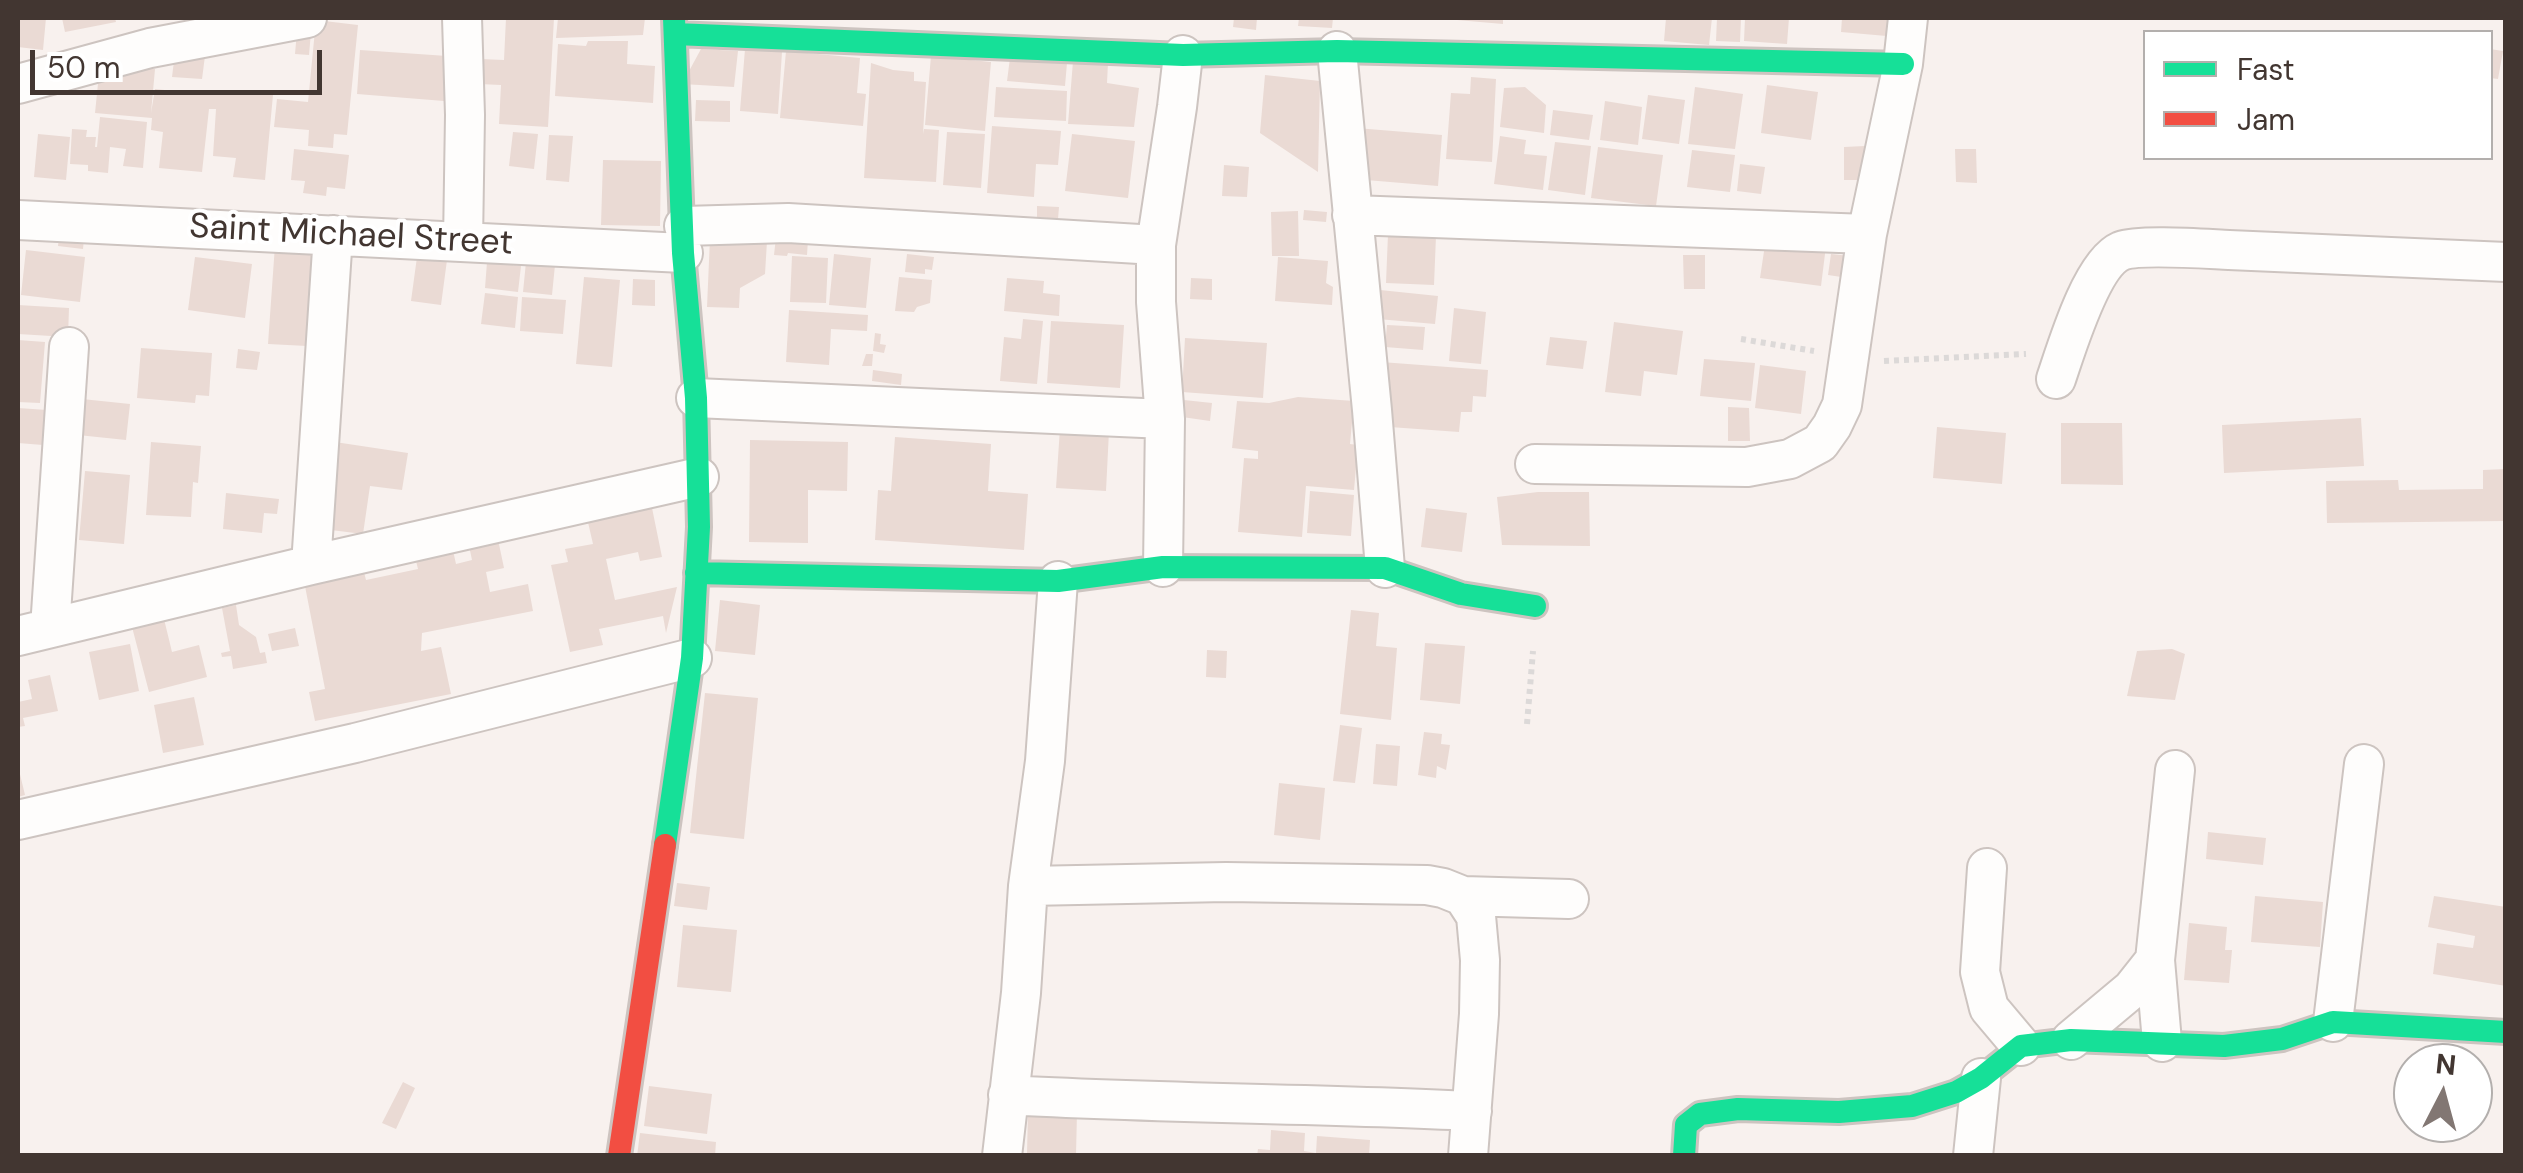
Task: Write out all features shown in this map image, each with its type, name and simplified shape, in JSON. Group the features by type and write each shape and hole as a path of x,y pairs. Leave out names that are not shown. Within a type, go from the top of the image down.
{"street":[{"path":"18,84 150,48 307,18"},
{"path":"462,18 463,242"},
{"path":"1534,464 1747,466 1790,460 1820,443 1842,405 1867,234 1908,18"},
{"path":"619,1156 692,658 699,477 675,26 1182,55 1337,51 1397,35 1902,64"},
{"path":"1337,51 1385,568"},
{"path":"1163,567 1165,419 1156,244 1182,55"},
{"path":"1352,215 1867,234"},
{"name":"Saint Michael Street","path":"18,220 463,242 684,240 788,223 1156,244"},
{"path":"311,565 333,235"},
{"path":"2056,380 2075,321 2109,260 2122,251 2199,249 2506,262"},
{"path":"68,347 34,632 699,477"},
{"path":"696,398 1165,419"},
{"path":"696,572 1058,581 1163,567 1385,568 1461,594 1535,606"},
{"path":"1002,1156 1021,993 1028,886 1045,761 1058,581"},
{"path":"18,820 356,744 692,658"},
{"path":"2333,1022 2364,764"},
{"path":"2162,1042 2154,960 2174,770"},
{"path":"1987,868 1980,972 1990,1008 2021,1046"},
{"path":"1028,886 1226,882 1427,885 1462,896 1569,899"},
{"path":"1462,896 1476,916 1480,960 1468,1156"},
{"path":"2071,1040 2132,989 2154,960"},
{"path":"1684,1156 1686,1124 1700,1114 1738,1109 1839,1112 1912,1106 1956,1092 1981,1078 2021,1046 2071,1040 2224,1046 2282,1039 2333,1022 2506,1032"},
{"path":"1973,1156 1981,1078"},
{"path":"1008,1095 1472,1111"}],"path":[{"path":"1527,724 1535,606"}],"building":[{"path":"18,18 46,18 43,50 18,47"},
{"path":"62,18 115,18 116,22 65,32"},
{"path":"506,18 554,18 548,127 499,124 501,85 479,84 480,59 504,60"},
{"path":"558,18 645,18 643,35 556,38"},
{"path":"1234,18 1257,18 1256,30 1233,27"},
{"path":"1299,18 1333,18 1332,28 1298,26"},
{"path":"1503,18 1503,24 1457,20"},
{"path":"1666,18 1712,18 1709,45 1664,41"},
{"path":"1717,18 1741,18 1740,42 1716,41"},
{"path":"1745,18 1789,18 1787,44 1744,41"},
{"path":"1842,18 1900,18 1898,37 1841,32"},
{"path":"316,20 358,25 347,135 334,134 333,148 308,146 309,130 274,127 277,99 308,102"},
{"path":"297,31 311,32 309,55 295,54"},
{"path":"588,41 628,41 627,64 655,66 653,103 555,96 558,44 586,46"},
{"path":"701,49 738,51 734,87 682,84"},
{"path":"745,49 782,52 778,114 740,111"},
{"path":"2493,49 2503,51 2498,79 2493,78"},
{"path":"360,50 447,56 444,101 357,94"},
{"path":"786,51 860,58 857,93 866,94 863,126 780,118"},
{"path":"175,53 205,56 202,79 172,77"},
{"path":"931,56 991,62 985,131 925,125"},
{"path":"1010,58 1067,63 1065,86 1007,81"},
{"path":"1073,61 1108,63 1107,83 1139,88 1134,127 1068,124"},
{"path":"871,63 914,72 914,81 926,82 923,134 924,129 939,130 936,182 864,178"},
{"path":"100,64 155,69 151,113 155,89 212,95 212,90 273,95 265,180 233,177 236,158 213,156 216,109 209,109 202,172 159,168 163,132 151,130 152,118 95,113"},
{"path":"1265,75 1320,81 1318,172 1260,133"},
{"path":"1471,77 1496,79 1492,162 1446,159 1451,93 1470,94"},
{"path":"1767,85 1818,92 1811,140 1761,133"},
{"path":"996,87 1067,91 1066,121 994,117"},
{"path":"1525,87 1546,105 1544,133 1500,127 1504,88"},
{"path":"1695,87 1743,94 1735,149 1688,144"},
{"path":"1648,95 1685,100 1679,144 1642,139"},
{"path":"696,100 730,101 730,122 695,121"},
{"path":"1605,101 1642,107 1638,145 1600,140"},
{"path":"1553,110 1593,115 1589,140 1550,135"},
{"path":"100,117 147,122 143,168 123,166 126,149 110,147 108,173 88,171 88,165 70,164 72,129 87,130 86,137 96,137 97,147"},
{"path":"992,126 1061,131 1058,165 1036,164 1034,197 987,193"},
{"path":"1356,128 1442,135 1438,186 1354,179"},
{"path":"513,132 538,134 534,169 509,166"},
{"path":"947,132 985,134 981,188 943,185"},
{"path":"38,134 70,137 66,180 34,177"},
{"path":"1072,134 1135,141 1128,198 1065,191"},
{"path":"549,135 573,136 569,182 546,180"},
{"path":"1500,136 1526,140 1524,154 1547,156 1543,190 1494,184"},
{"path":"1555,142 1591,146 1585,195 1548,190"},
{"path":"1865,146 1866,180 1844,180 1844,147"},
{"path":"1598,147 1663,155 1656,206 1591,198"},
{"path":"294,149 349,155 345,189 327,187 326,196 303,193 305,181 291,180"},
{"path":"1955,149 1976,149 1977,183 1956,182"},
{"path":"1692,150 1735,155 1730,192 1687,187"},
{"path":"603,160 661,161 660,226 601,225"},
{"path":"1740,164 1765,167 1761,194 1737,191"},
{"path":"1224,165 1249,167 1247,197 1222,196"},
{"path":"1037,206 1059,207 1058,219 1037,217"},
{"path":"1304,210 1327,212 1326,222 1303,220"},
{"path":"1298,211 1299,256 1272,256 1271,212"},
{"path":"60,226 85,228 83,249 58,246"},
{"path":"1388,234 1436,236 1434,285 1386,283"},
{"path":"776,237 808,240 807,255 774,255"},
{"path":"710,238 767,241 765,274 740,288 739,308 707,307"},
{"path":"1766,238 1826,246 1821,286 1760,278"},
{"path":"275,245 315,248 307,346 268,344"},
{"path":"26,250 85,257 80,302 21,295"},
{"path":"834,254 871,258 866,308 829,305"},
{"path":"907,254 934,257 932,270 925,269 925,274 905,272"},
{"path":"1831,254 1850,256 1848,278 1828,275"},
{"path":"1683,255 1705,255 1705,289 1684,289"},
{"path":"792,256 828,258 826,303 790,302"},
{"path":"195,257 252,264 245,318 188,310"},
{"path":"417,257 447,260 441,305 411,301"},
{"path":"1278,257 1328,261 1326,283 1333,287 1332,305 1275,301"},
{"path":"487,262 521,266 518,292 485,288"},
{"path":"526,262 555,265 552,295 523,292"},
{"path":"584,277 620,280 612,367 576,364"},
{"path":"899,277 932,280 930,303 914,312 895,311"},
{"path":"1007,278 1044,281 1043,293 1060,295 1059,316 1004,311"},
{"path":"1191,278 1212,279 1212,300 1190,299"},
{"path":"633,279 655,280 655,306 632,305"},
{"path":"1380,290 1438,296 1435,324 1378,319"},
{"path":"485,293 518,297 515,328 481,324"},
{"path":"522,297 566,300 563,334 520,331"},
{"path":"18,305 69,308 68,337 18,334"},
{"path":"1454,308 1486,312 1481,364 1449,361"},
{"path":"789,310 868,315 867,331 831,329 829,365 786,362"},
{"path":"1023,319 1043,321 1037,384 1000,381 1004,337 1021,339"},
{"path":"1051,321 1124,325 1120,388 1047,383"},
{"path":"1614,322 1683,331 1677,375 1644,371 1641,396 1605,392"},
{"path":"1387,325 1425,327 1423,350 1385,347"},
{"path":"875,333 881,334 880,344 886,345 884,353 873,351"},
{"path":"1550,337 1587,341 1583,369 1546,365"},
{"path":"1185,338 1267,343 1263,398 1182,392"},
{"path":"18,340 45,342 40,403 18,402"},
{"path":"141,348 212,353 209,396 196,395 195,403 137,398"},
{"path":"238,349 260,352 257,370 236,368"},
{"path":"866,354 873,354 872,366 862,366"},
{"path":"1704,359 1755,363 1751,401 1700,396"},
{"path":"1381,362 1488,370 1486,397 1473,396 1472,412 1461,412 1459,432 1376,426"},
{"path":"1760,365 1806,371 1801,414 1755,408"},
{"path":"873,370 902,374 901,385 872,381"},
{"path":"1298,397 1354,401 1350,444 1358,445 1354,490 1306,486 1302,537 1238,532 1244,458 1258,459 1258,451 1232,448 1237,401 1269,403"},
{"path":"82,399 130,404 126,440 78,435"},
{"path":"1184,400 1212,403 1210,421 1182,417"},
{"path":"1728,407 1749,408 1750,441 1728,441"},
{"path":"18,408 47,410 43,445 18,443"},
{"path":"2361,418 2364,466 2224,473 2222,425"},
{"path":"2061,423 2122,423 2123,485 2061,484"},
{"path":"1937,427 2006,433 2002,484 1933,478"},
{"path":"1060,428 1109,431 1106,491 1056,488"},
{"path":"895,437 991,444 988,491 1028,494 1024,550 875,540 878,490 891,491"},
{"path":"750,440 848,442 847,491 808,490 808,543 749,542"},
{"path":"151,442 201,446 191,517 146,515"},
{"path":"335,442 408,453 402,490 370,486 363,534 323,529"},
{"path":"2506,469 2506,521 2327,523 2326,481 2398,480 2399,490 2483,489 2483,470"},
{"path":"85,471 130,475 124,544 79,540"},
{"path":"1310,491 1354,495 1351,536 1307,533"},
{"path":"1589,492 1590,546 1502,545 1497,497"},
{"path":"226,493 279,499 277,514 264,513 262,533 223,529"},
{"path":"651,503 662,557 640,561 638,552 606,559 615,600 677,587 666,633 663,616 599,629 603,645 570,652 551,565 568,562 565,549 593,544 587,518"},
{"path":"1426,508 1467,513 1462,552 1421,547"},
{"path":"496,530 504,568 486,572 490,592 528,584 533,611 422,633 421,651 441,647 451,694 315,721 309,692 325,689 304,581 363,568 366,580 418,569 414,553 452,546 456,564 472,560 467,536"},
{"path":"720,600 760,605 755,655 715,651"},
{"path":"236,605 239,625 256,637 267,663 233,669 231,656 222,657 221,653 230,651 222,608"},
{"path":"1351,610 1379,613 1376,646 1397,648 1391,720 1340,714"},
{"path":"164,619 172,652 199,645 207,677 149,692 132,627"},
{"path":"295,628 299,646 272,651 268,634"},
{"path":"1425,643 1465,646 1460,704 1420,700"},
{"path":"130,644 139,691 99,700 89,652"},
{"path":"2172,649 2185,654 2175,700 2127,696 2137,651"},
{"path":"1207,650 1227,651 1226,678 1206,677"},
{"path":"50,675 58,711 23,718 25,726 18,727 18,702 32,699 28,680"},
{"path":"705,693 758,698 744,839 690,833"},
{"path":"194,697 204,745 163,753 154,705"},
{"path":"1340,725 1362,728 1355,783 1333,781"},
{"path":"1424,732 1442,734 1441,744 1450,745 1446,770 1437,766 1436,778 1418,775"},
{"path":"1376,744 1400,746 1397,786 1373,784"},
{"path":"18,766 25,795 18,797"},
{"path":"1279,783 1325,788 1320,840 1274,835"},
{"path":"2208,832 2266,838 2263,865 2206,859"},
{"path":"677,883 710,887 707,910 674,906"},
{"path":"2255,896 2323,902 2320,947 2251,942"},
{"path":"2434,896 2506,907 2506,986 2433,974 2437,943 2473,948 2475,936 2428,927"},
{"path":"2189,923 2227,927 2225,950 2232,950 2229,983 2184,980"},
{"path":"683,925 737,930 731,992 677,987"},
{"path":"403,1082 415,1088 396,1129 382,1123"},
{"path":"649,1086 712,1094 707,1134 644,1126"},
{"path":"1028,1111 1077,1112 1076,1155 1027,1154"},
{"path":"1271,1130 1305,1133 1304,1151 1316,1153 1317,1136 1370,1140 1369,1156 1257,1156 1258,1149 1270,1150"},
{"path":"640,1133 716,1142 715,1156 637,1156"}],"traffic: fast":[{"path":"665,845 692,658 699,527 696,398 683,253 674,18"},
{"path":"675,34 1183,55 1337,51 1903,64"},
{"path":"696,573 1058,581 1163,567 1385,568 1461,594 1535,606"},
{"path":"1684,1156 1686,1125 1700,1114 1738,1109 1839,1112 1912,1106 1956,1092 1981,1078 2021,1046 2071,1040 2224,1046 2282,1039 2333,1022 2506,1032"}],"traffic: jam":[{"path":"619,1156 665,845"}]}
